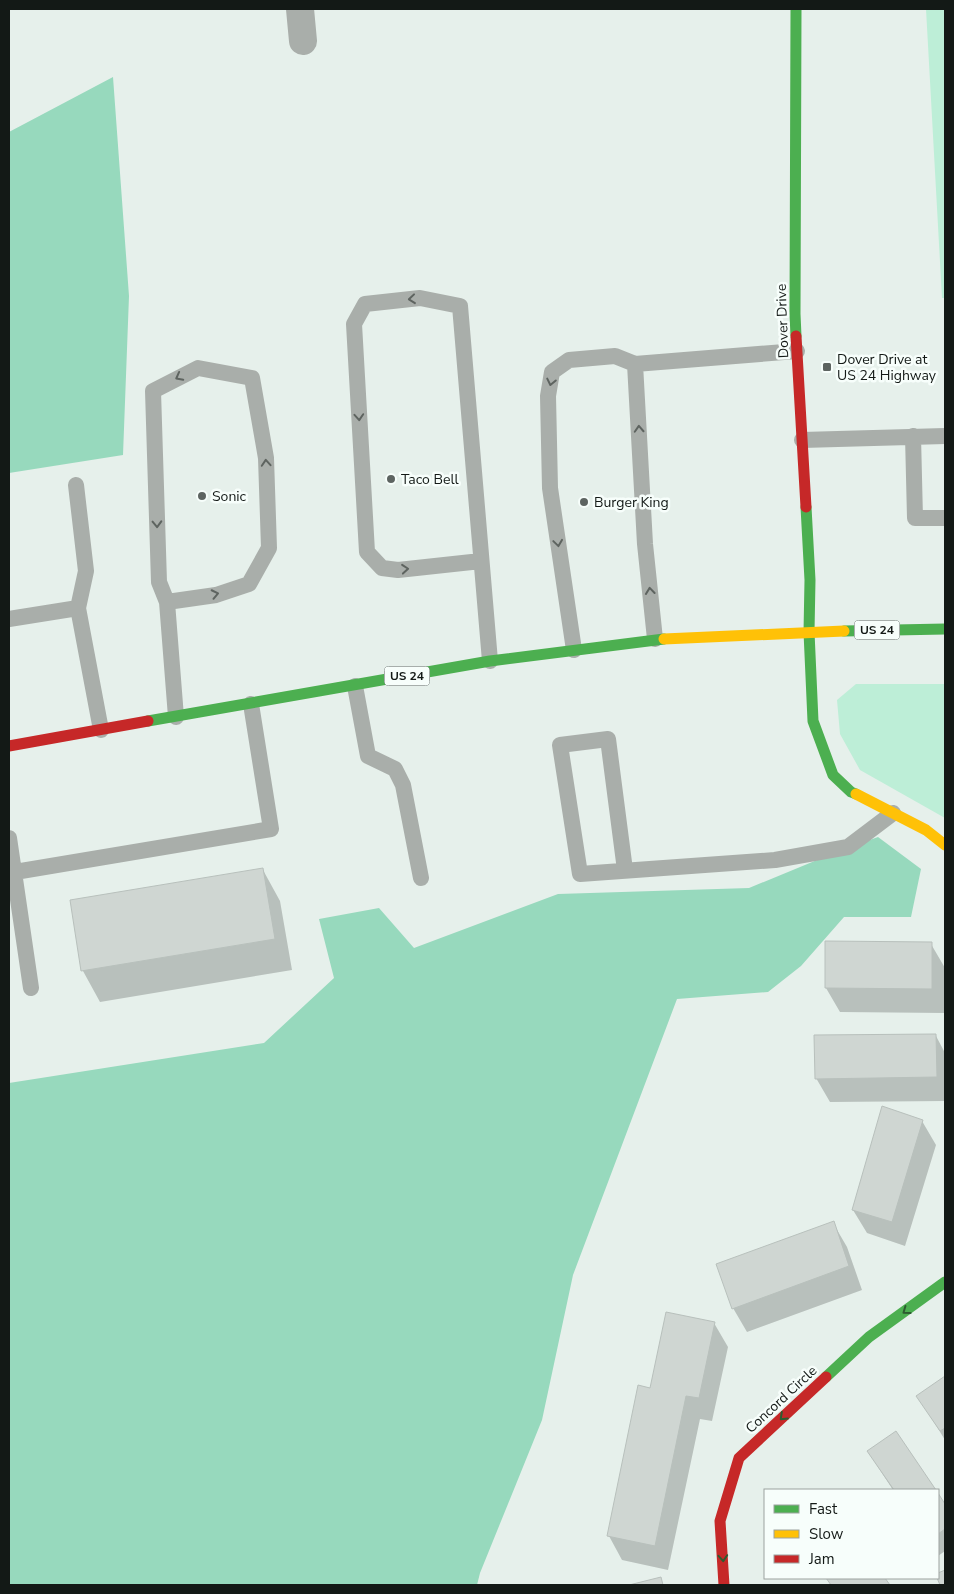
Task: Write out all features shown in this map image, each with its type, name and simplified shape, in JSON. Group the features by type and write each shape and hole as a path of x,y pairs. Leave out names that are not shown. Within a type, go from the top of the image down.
{"main road":[{"name":"Dover Drive","path":"796,9 795,314 810,580 809,632"},
{"name":"US 24","path":"9,746 490,661 655,639 809,632 945,629"},
{"path":"809,632 813,721 833,775 851,792 926,830 945,845"},
{"name":"Concord Circle","path":"724,1585 720,1521 739,1458 869,1337 945,1282"}],"street":[{"path":"300,9 303,41"}],"lane":[{"path":"481,561 398,570 382,568 367,552 354,324 365,304 420,298 460,306 490,661"},
{"path":"574,650 550,488 548,396 552,372 569,360 615,356 635,364 797,351"},
{"path":"635,364 645,544 655,639"},
{"path":"167,602 216,595 249,584 269,548 266,458 252,378 198,368 153,391 159,582 167,602 176,717"},
{"path":"913,436 915,518 945,518"},
{"path":"802,440 945,436"},
{"path":"76,486 86,572 78,608 101,730"},
{"path":"9,619 78,608"},
{"path":"355,686 368,756 395,768 403,785 422,878"},
{"path":"11,872 271,829 251,704"},
{"path":"625,870 608,739 560,745 580,874 774,860 848,847 893,814"},
{"path":"9,838 11,872 31,988"}],"green space":[{"path":"926,9 945,9 945,298 942,298"},
{"path":"113,77 129,296 123,455 9,473 9,132"},
{"path":"856,684 945,684 945,818 860,770 840,734 837,700"},
{"path":"878,837 921,869 911,917 844,917 801,966 768,992 677,999 573,1275 542,1420 480,1573 477,1585 9,1585 9,1083 264,1043 334,978 319,919 379,908 414,948 558,894 749,888"}],"building":[{"path":"263,868 275,939 81,971 70,900"},
{"path":"825,941 932,942 932,989 825,988"},
{"path":"936,1034 937,1077 815,1079 814,1035"},
{"path":"882,1106 923,1120 892,1222 852,1210"},
{"path":"834,1221 849,1266 732,1309 716,1264"},
{"path":"666,1312 715,1322 699,1398 686,1396 655,1546 607,1536 638,1385 650,1388"},
{"path":"945,1376 945,1428 940,1431 916,1396"},
{"path":"896,1431 935,1489 893,1489 867,1451"},
{"path":"939,1495 945,1504 945,1529 939,1533"},
{"path":"945,1570 945,1585 940,1585 937,1579 939,1579 939,1573"},
{"path":"661,1577 663,1585 629,1585"},
{"path":"827,1579 886,1579 890,1585 831,1585"}],"traffic: fast":[{"path":"796,9 796,336"},
{"path":"806,507 810,580 809,632 813,721 833,775 851,792 856,794"},
{"path":"844,631 945,629"},
{"path":"148,721 490,661 664,639"},
{"path":"826,1377 869,1337 945,1282"}],"traffic: slow":[{"path":"664,639 844,631"},
{"path":"856,794 926,830 945,845"}],"traffic: jam":[{"path":"796,336 806,507"},
{"path":"9,746 148,721"},
{"path":"724,1585 720,1521 739,1458 826,1377"}],"place":[{"name":"Dover Drive at US 24 Highway","path":"827,367"},
{"name":"Taco Bell","path":"391,479"},
{"name":"Sonic","path":"202,496"},
{"name":"Burger King","path":"584,502"}]}
